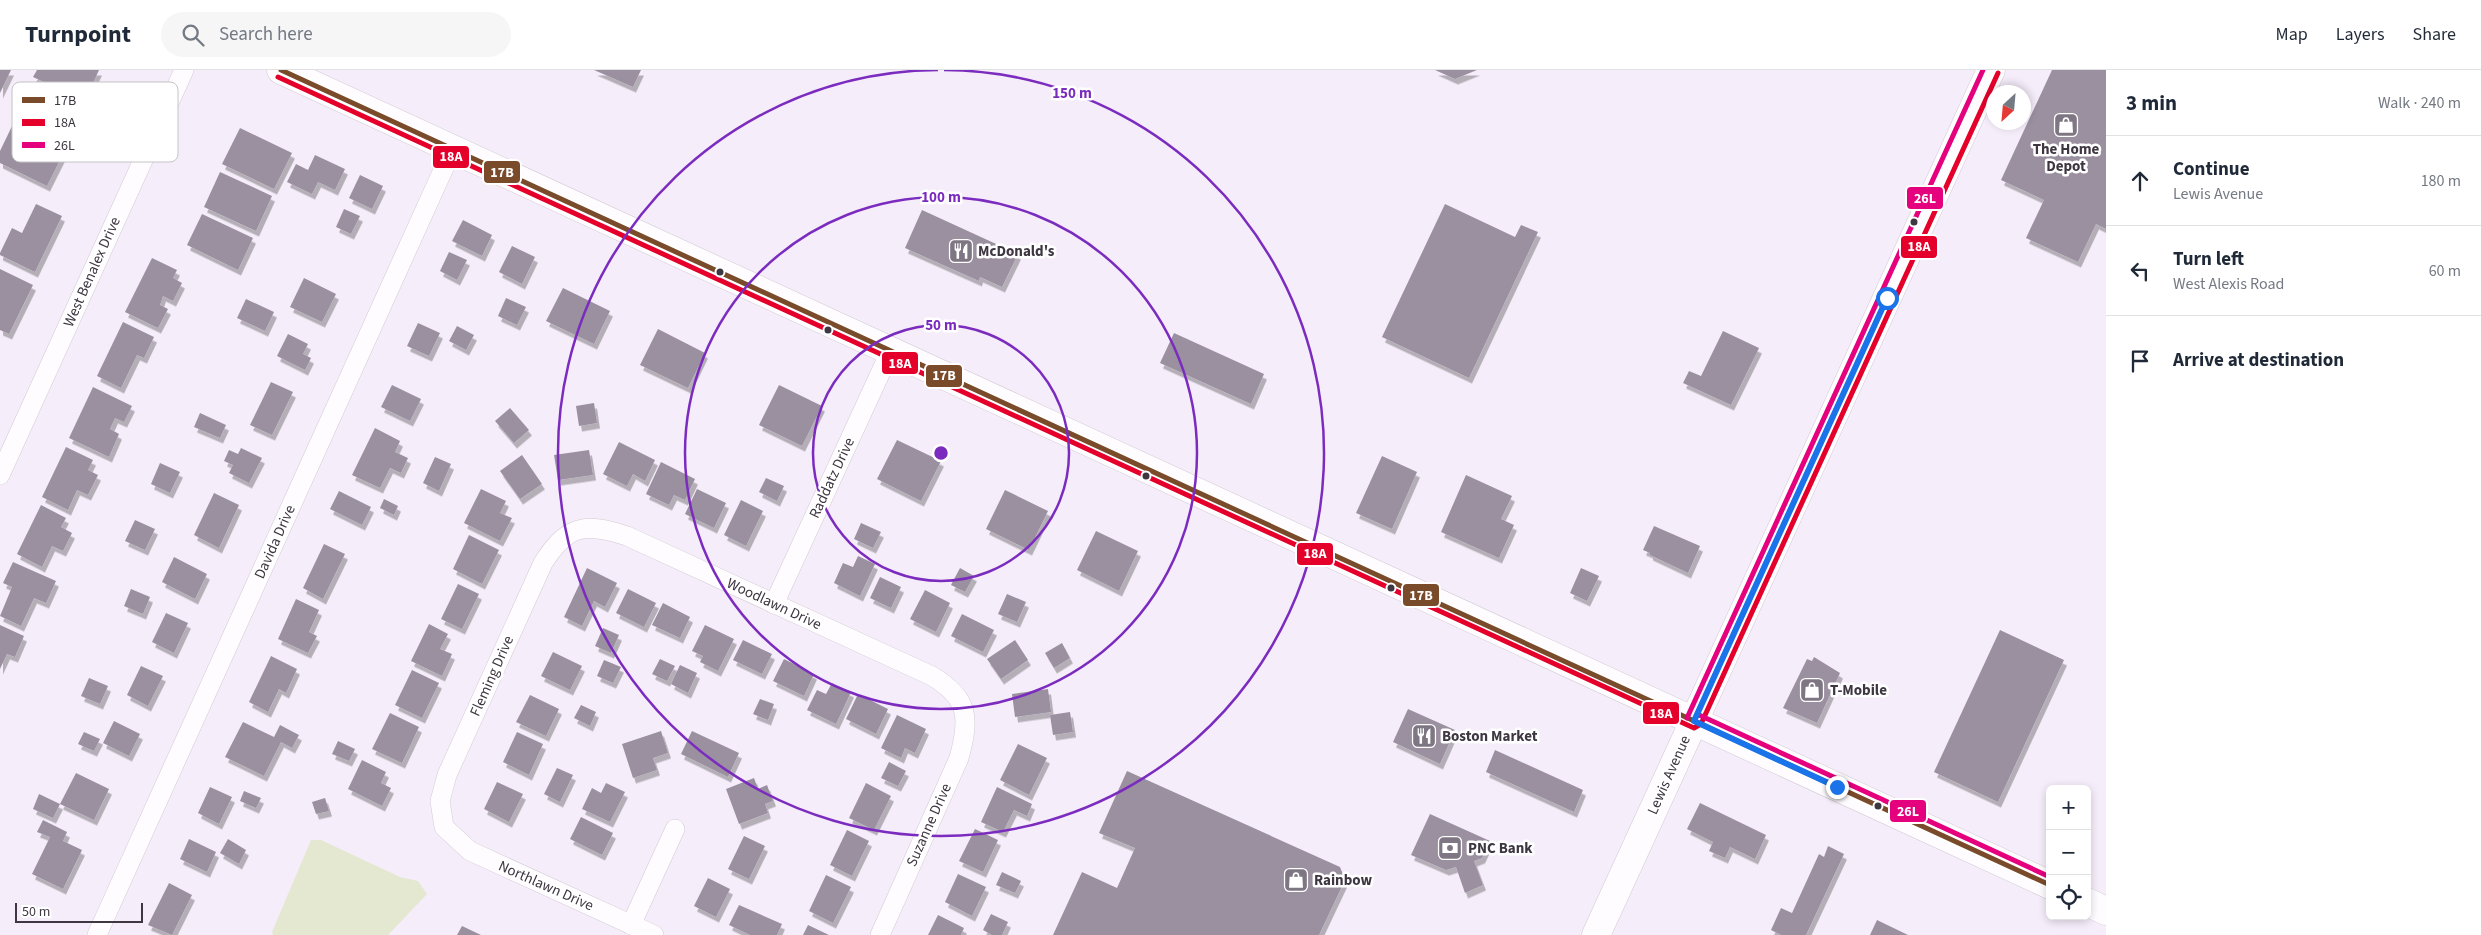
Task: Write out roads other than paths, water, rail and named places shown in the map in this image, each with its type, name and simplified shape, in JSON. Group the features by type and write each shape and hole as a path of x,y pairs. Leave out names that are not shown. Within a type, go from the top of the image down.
{"main road":[{"path":"282,70 890,352 2046,883"},
{"name":"Lewis Avenue","path":"1596,935 1991,70"},
{"path":"2091,904 2106,911"}],"street":[{"name":"West Benalex Drive","path":"178,83 184,70"},
{"name":"Davida Drive","path":"98,935 452,148"},
{"name":"West Benalex Drive","path":"0,475 142,162"},
{"name":"Raddatz Drive","path":"774,604 890,352"},
{"name":"Woodlawn Drive","path":"567,534 584,528 602,527 627,536 938,680 950,687 965,713"},
{"name":"Fleming Drive","path":"444,827 440,801 447,775 543,563 554,546 567,534"},
{"name":"Suzanne Drive","path":"880,935 959,758 966,732 965,713"},
{"name":"Northlawn Drive","path":"444,827 470,851 654,935"},
{"path":"631,925 675,829"}],"place":[{"name":"The Home Depot","path":"2066,125"},
{"name":"McDonald's","path":"961,251"},
{"name":"T-Mobile","path":"1812,690"},
{"name":"Boston Market","path":"1424,736"},
{"name":"PNC Bank","path":"1450,848"},
{"name":"Rainbow","path":"1296,880"}]}
